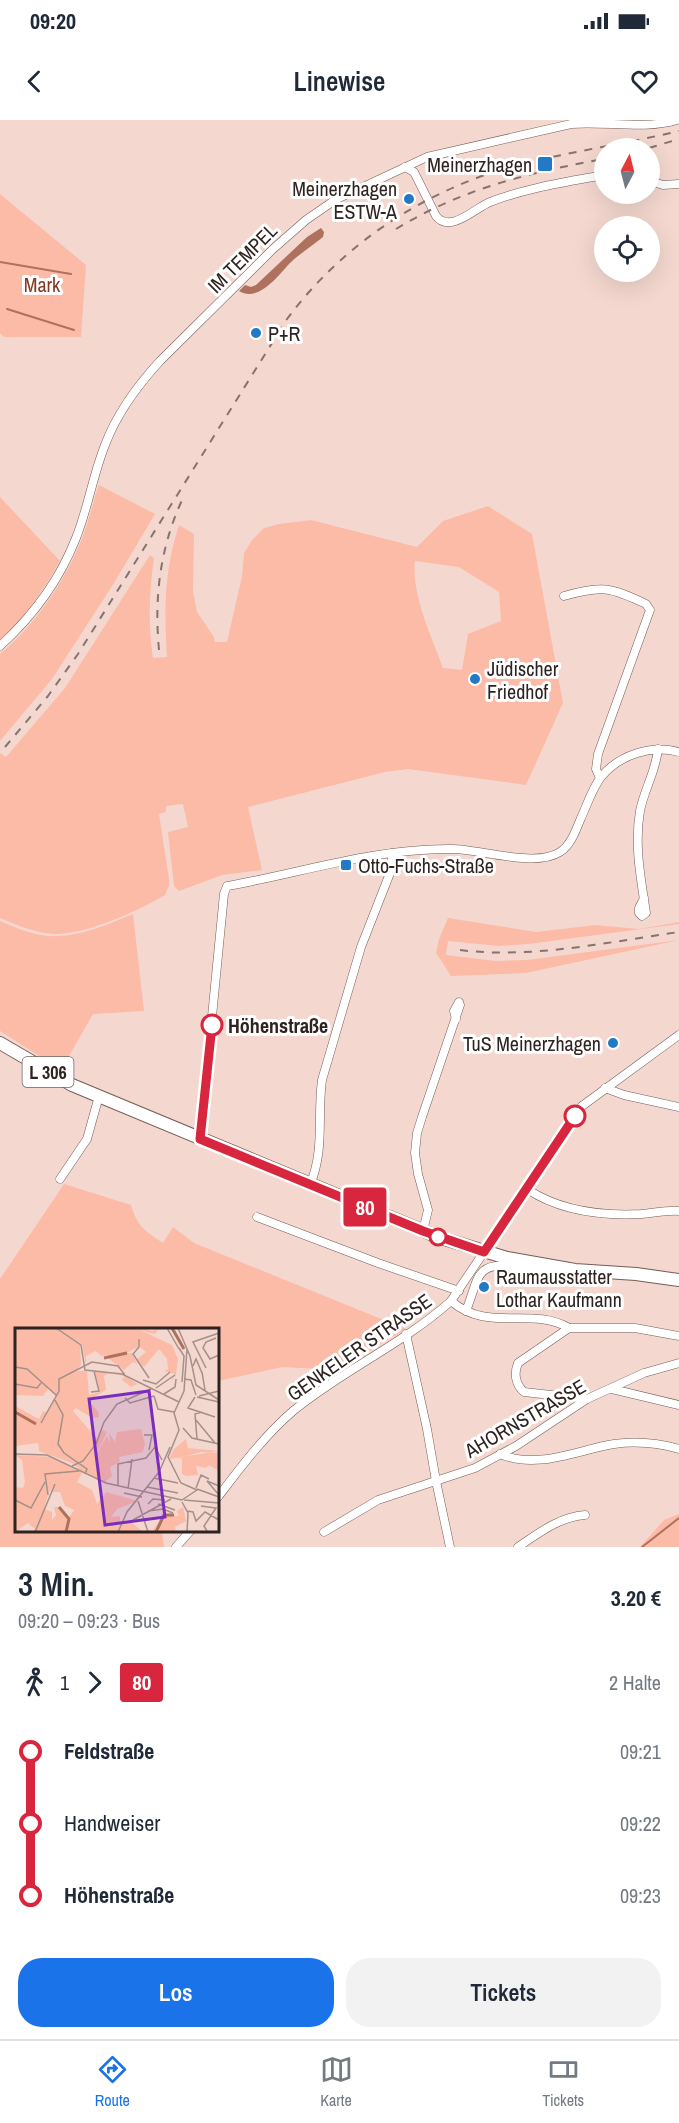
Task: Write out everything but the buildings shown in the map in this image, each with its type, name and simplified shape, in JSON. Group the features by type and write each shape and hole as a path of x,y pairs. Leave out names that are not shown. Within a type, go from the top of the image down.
{"main road":[{"name":"L 306","path":"0,1043 56,1077 423,1231 484,1252 542,1264 679,1280"}],"street":[{"name":"IM TEMPEL","path":"0,646 34,609 62,568 76,537 99,463 117,419 143,380 273,249 306,220 335,200 427,157 557,126 594,122 646,125 677,120"},
{"path":"405,167 414,172 436,216 446,223 456,222 502,198 541,187 594,177"},
{"path":"660,184 679,184"},
{"path":"564,596 608,588 646,604 650,610 598,754 596,769 600,778"},
{"path":"644,898 639,865 639,821 658,749"},
{"path":"200,1139 224,894 227,886 307,868 392,854 454,849 531,858 553,855 569,843 600,778 613,766 626,757 643,751 658,749 679,752"},
{"path":"310,1185 320,1147 320,1093 325,1070 360,947 392,868 392,854"},
{"path":"423,1231 428,1210 416,1164 415,1142 419,1124 456,1018"},
{"name":"GENKELER STRASSE","path":"219,1496 264,1439 293,1411 433,1317 451,1301 582,1106 679,1035"},
{"path":"605,1088 627,1096 679,1107"},
{"path":"60,1179 87,1139 99,1096"},
{"path":"527,1189 541,1198 583,1211 622,1215 679,1211"},
{"path":"257,1216 378,1263 459,1290"},
{"path":"466,1311 478,1279 488,1267 498,1265 537,1272 542,1264"},
{"path":"451,1301 466,1311 486,1318 552,1320 569,1328 635,1328 679,1336"},
{"path":"569,1328 518,1363 515,1369 516,1379 520,1389 529,1393 586,1399"},
{"path":"406,1334 450,1547"},
{"name":"AHORNSTRASSE","path":"324,1532 378,1500 475,1468 516,1446 586,1399 644,1374 679,1363"},
{"path":"612,1389 679,1405"},
{"path":"500,1454 518,1460 551,1459 614,1444 635,1443 679,1449"},
{"path":"518,1547 569,1516 585,1515"},
{"path":"176,1547 189,1532"}],"green space":[{"name":"Mark","path":"0,194 86,265 81,337 4,337 0,333"},
{"path":"99,485 155,514 52,679 0,741 0,654 14,642 38,614 60,583 84,533"},
{"path":"0,497 60,561 33,603 0,640"},
{"path":"488,506 532,534 563,703 526,785 408,769 385,772 248,807 262,870 222,875 179,891 174,886 168,832 188,827 183,804 166,806 166,812 159,814 169,879 165,895 111,921 67,933 40,932 0,918 0,753 6,757 65,688 150,555 154,558 150,608 153,658 167,657 166,591 170,558 179,525 194,534 193,591 197,612 215,642 227,642 242,576 244,553 252,540 264,528 311,520 417,547 443,521","holes":["415,561 459,567 499,592 501,621 468,634 462,670 443,668 419,601"]},
{"path":"133,914 144,1011 93,1014 61,1070 0,1031 0,921 32,933 58,936 84,932"},
{"path":"448,918 536,932 595,925 639,929 679,922 679,924 529,944 499,946 448,941 446,955 496,961 527,960 679,940 526,973 451,976 436,953"},
{"path":"64,1184 131,1205 142,1227 163,1243 173,1227 194,1243 406,1329 337,1370 282,1367 219,1381 219,1328 15,1328 15,1532 162,1532 164,1547 0,1547 0,1279"},
{"path":"679,1514 679,1547 640,1547 664,1520"}],"shaded area":[{"path":"321,228 324,232 323,237 293,260 267,286 253,294 239,291 245,285 251,287 256,285 307,237"}],"waterway":[{"path":"0,262 71,274"},
{"path":"7,309 74,330"},
{"path":"642,1547 679,1518"}],"railway":[{"path":"5,747 48,696 78,654 287,319 333,267 387,224 448,190 480,177 534,161 679,131"},
{"path":"660,145 679,139"},
{"path":"396,229 446,203 497,184 594,161"},
{"path":"159,650 157,611 160,572 169,535 183,498"},
{"path":"460,950 542,951 679,932"}],"bus line":[{"name":"80","path":"212,1025 200,1139 438,1237 484,1252 575,1116"}],"place":[{"name":"Meinerzhagen","path":"545,164"},
{"name":"Meinerzhagen ESTW-A","path":"409,199"},
{"name":"P+R","path":"256,333"},
{"name":"Jüdischer Friedhof","path":"475,679"},
{"name":"Otto-Fuchs-Straße","path":"346,865"},
{"name":"Höhenstraße","path":"212,1025"},
{"name":"TuS Meinerzhagen","path":"613,1043"},
{"name":"Raumausstatter Lothar Kaufmann","path":"484,1287"}]}
